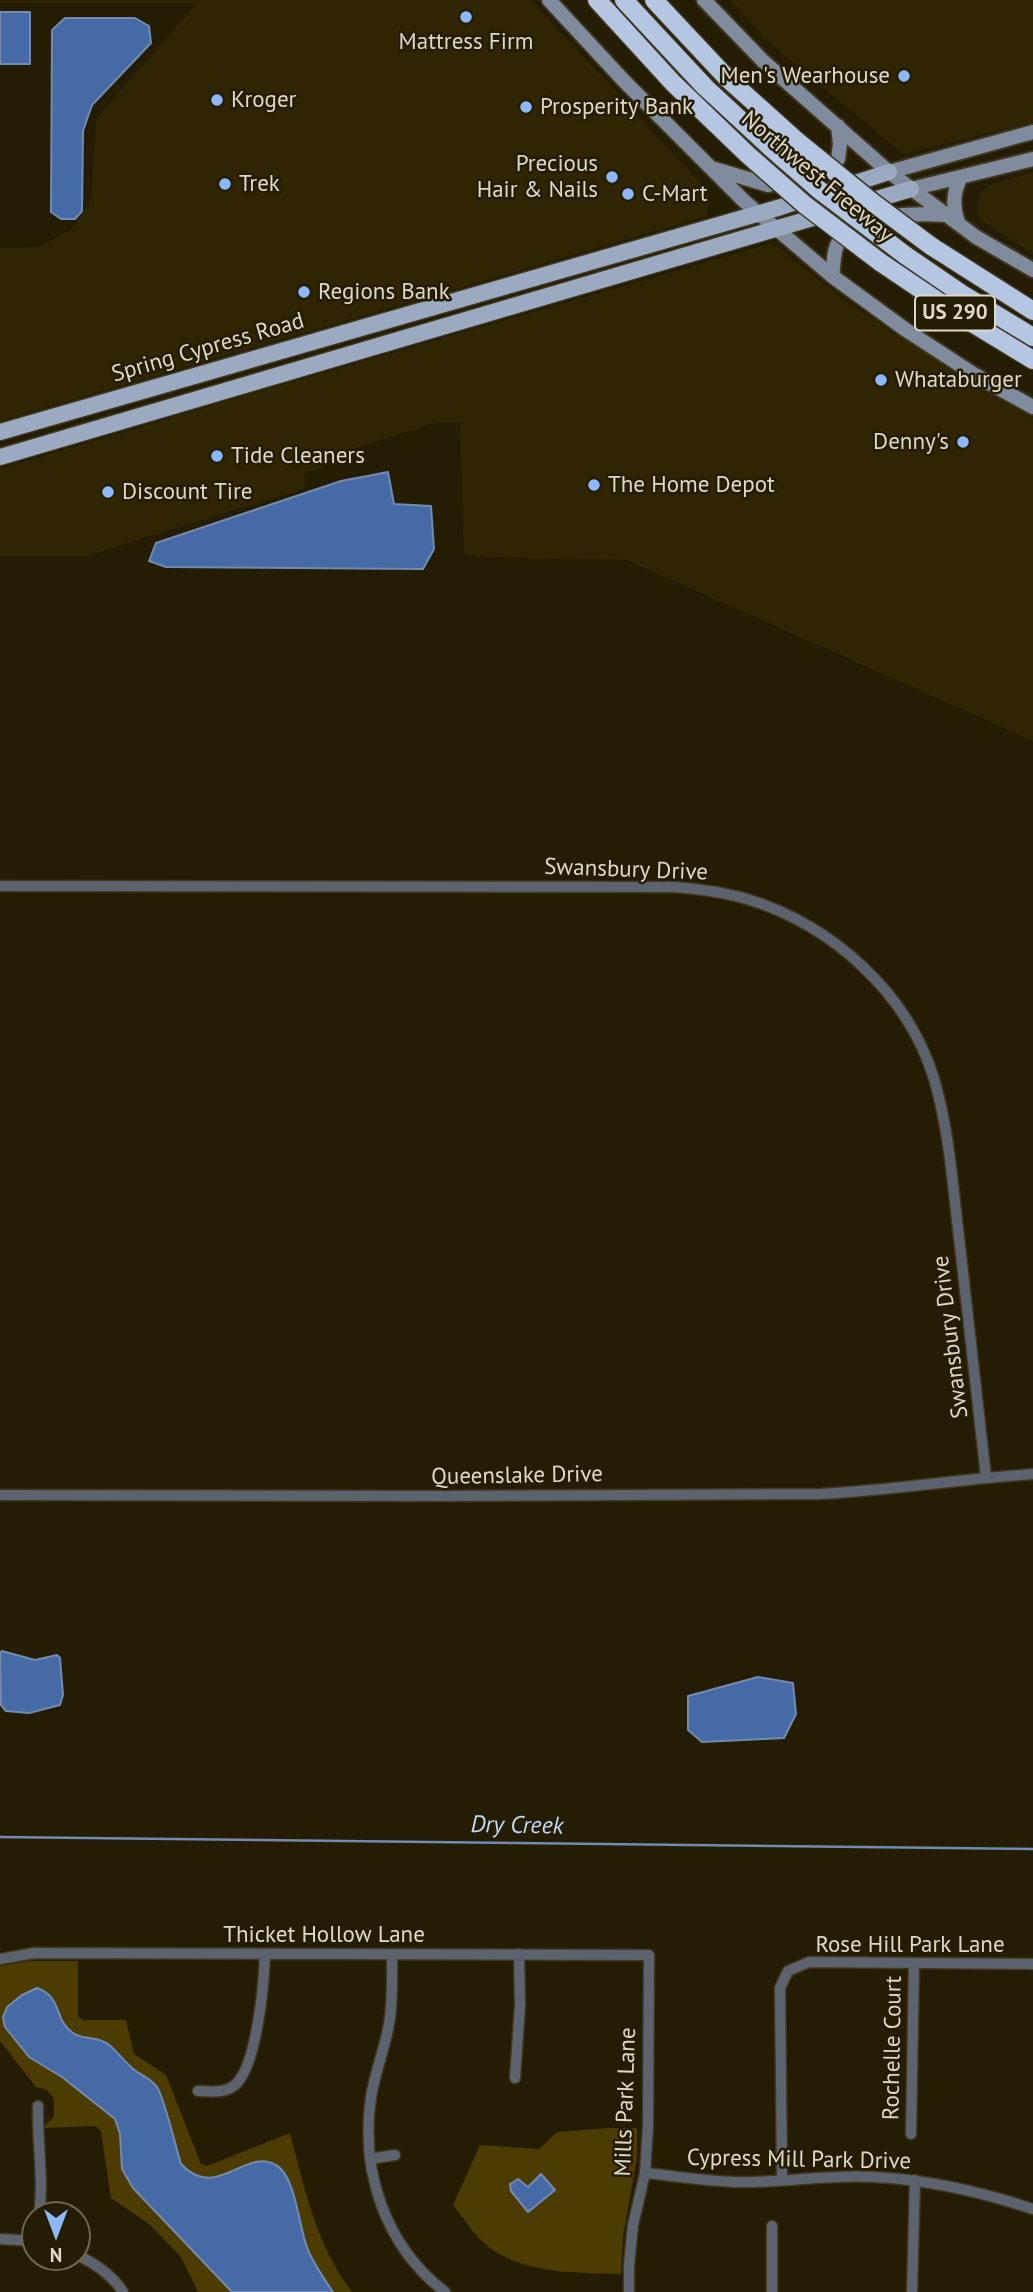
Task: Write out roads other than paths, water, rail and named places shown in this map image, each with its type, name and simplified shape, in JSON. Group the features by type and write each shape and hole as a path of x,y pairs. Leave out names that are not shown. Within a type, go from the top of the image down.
{"highway":[{"name":"Northwest Freeway","path":"597,0 679,89 805,205 880,262 1033,360"},
{"path":"624,0 705,87 818,189 905,255 1033,337"},
{"name":"Northwest Freeway","path":"660,4 729,79 797,141 872,202 932,246 1033,311"}],"main road":[{"path":"550,0 625,82 714,168 744,201 832,276 975,376 1033,407"},
{"path":"704,0 762,61 889,172 976,237 1033,270"},
{"path":"714,168 768,186 831,167 838,159 838,127"},
{"name":"Spring Cypress Road","path":"0,432 1033,132"},
{"name":"Spring Cypress Road","path":"0,457 911,189 1033,159"},
{"path":"953,219 956,189 961,177"},
{"path":"832,276 837,246 850,230 880,219 916,213 953,219"},
{"path":"472,296 480,316"},
{"path":"238,364 246,385"},
{"path":"61,415 63,439"}],"street":[{"name":"Swansbury Drive","path":"0,886 674,887 734,895 768,906 800,921 857,960 886,991 913,1030 934,1079 952,1175 986,1477"},
{"name":"Queenslake Drive","path":"0,1495 821,1494 1033,1474"},
{"name":"Thicket Hollow Lane","path":"0,1959 34,1953 649,1955"},
{"path":"198,2091 220,2092 233,2087 243,2077 257,2029 264,1990 265,1954"},
{"path":"515,2078 519,1954"},
{"path":"392,1955 389,2024 371,2095 368,2126 370,2159 384,2214 403,2251 445,2292"},
{"name":"Mills Park Lane","path":"629,2292 633,2225 645,2173 648,2126 649,1955"},
{"name":"Rose Hill Park Lane","path":"782,2179 780,1987 788,1971 808,1962 1033,1964"},
{"name":"Rochelle Court","path":"911,2134 914,1963"},
{"path":"38,2106 40,2201"},
{"path":"370,2159 395,2155"},
{"name":"Cypress Mill Park Drive","path":"645,2173 737,2182 829,2176 915,2180 980,2192 1033,2209"},
{"path":"912,2292 915,2180"},
{"path":"772,2227 772,2292"},
{"path":"0,2239 21,2240"},
{"path":"91,2263 118,2284 123,2292"}],"water":[{"path":"0,12 30,12 30,64 0,64"},
{"path":"65,18 135,18 149,26 151,43 92,105 83,131 82,211 75,219 61,219 51,212 52,30"},
{"path":"388,472 394,504 431,506 434,549 423,569 166,567 149,561 156,543 341,481"},
{"path":"2,1651 35,1660 57,1655 60,1658 63,1695 60,1705 29,1713 6,1711 1,1705"},
{"path":"758,1677 793,1683 796,1714 784,1738 702,1742 688,1730 688,1696"},
{"path":"37,1988 51,1997 63,2021 73,2033 108,2044 134,2070 157,2087 181,2164 194,2174 206,2178 218,2176 264,2161 283,2171 293,2191 308,2250 333,2292 232,2292 133,2188 122,2169 120,2134 115,2119 62,2077 29,2057 5,2027 3,2017 7,2007 22,1995"},
{"path":"541,2174 555,2190 528,2212 511,2191 510,2184 518,2179 528,2187"}],"waterway":[{"name":"Dry Creek","path":"0,1837 1033,1849"}],"place":[{"name":"Mattress Firm","path":"466,17"},
{"name":"Men's Wearhouse","path":"904,76"},
{"name":"Kroger","path":"217,100"},
{"name":"Prosperity Bank","path":"526,107"},
{"name":"Precious Hair & Nails","path":"612,177"},
{"name":"Trek","path":"225,184"},
{"name":"C-Mart","path":"628,194"},
{"name":"Regions Bank","path":"304,292"},
{"name":"Whataburger","path":"881,380"},
{"name":"Denny's","path":"963,442"},
{"name":"Tide Cleaners","path":"217,456"},
{"name":"The Home Depot","path":"594,485"},
{"name":"Discount Tire","path":"108,492"}]}
